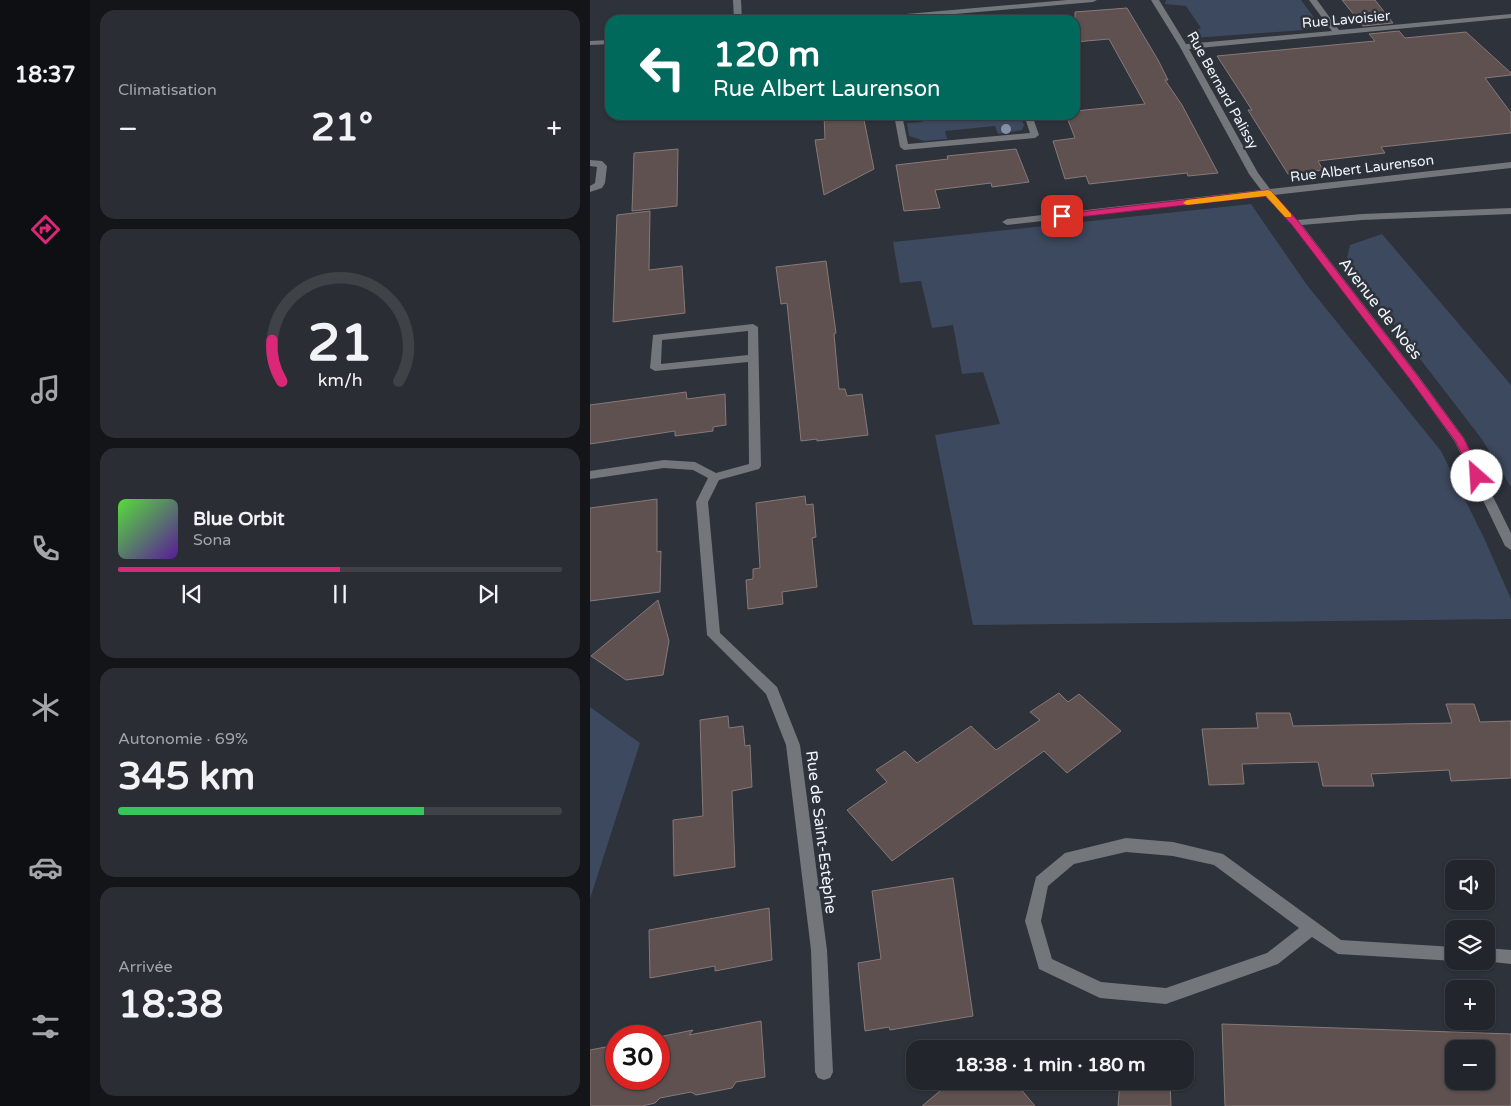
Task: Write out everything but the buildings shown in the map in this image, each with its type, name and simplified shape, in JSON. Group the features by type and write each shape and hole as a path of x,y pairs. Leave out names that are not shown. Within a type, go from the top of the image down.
{"street":[{"path":"737,0 738,15"},
{"path":"919,15 1093,0"},
{"name":"Rue Bernard Palissy","path":"1155,0 1184,47 1254,174 1268,193"},
{"path":"1313,0 1337,32"},
{"path":"989,9 991,15"},
{"name":"Rue Lavoisier","path":"1184,47 1511,16"},
{"path":"590,43 605,42"},
{"path":"899,120 904,147 1035,135 1030,120"},
{"path":"590,163 599,163 602,166 600,183 597,188 590,189"},
{"name":"Rue Albert Laurenson","path":"1007,222 1511,165"},
{"name":"Avenue de Noès","path":"1268,193 1295,223 1413,376 1460,442 1511,546"},
{"path":"1295,223 1362,217 1511,211"},
{"path":"590,475 664,464 695,466 715,477 755,466 754,358 753,327 657,337 655,368 754,358"},
{"name":"Rue de Saint-Estèphe","path":"715,477 702,502 714,635 772,691 793,745 819,950 824,1072"},
{"path":"1312,927 1272,959 1166,996 1100,990 1045,964 1033,921 1041,882 1070,858 1126,845 1173,849 1218,859 1312,927 1338,946 1445,953"},
{"path":"1495,956 1511,957"}],"shaded area":[{"path":"1166,0 1301,0 1316,20 1317,25 1303,30 1193,38 1185,35 1201,28 1186,6 1165,4"},
{"path":"922,120 1022,120 1024,125 1022,130 998,134 995,126 945,131 947,139 924,141 909,136 907,123 922,122"},
{"path":"1251,204 1307,285 1441,451 1484,538 1511,599 1511,619 973,625 935,435 1000,424 983,372 962,374 953,325 932,328 921,281 900,283 893,242"},
{"path":"1382,234 1511,385 1511,487 1481,438 1346,263 1350,245"},
{"path":"590,707 640,743 590,899"}],"slow traffic":[{"path":"1187,203 1268,193 1288,216"}],"route":[{"path":"1062,216 1268,193 1295,223 1413,376 1460,442 1477,476"}]}
